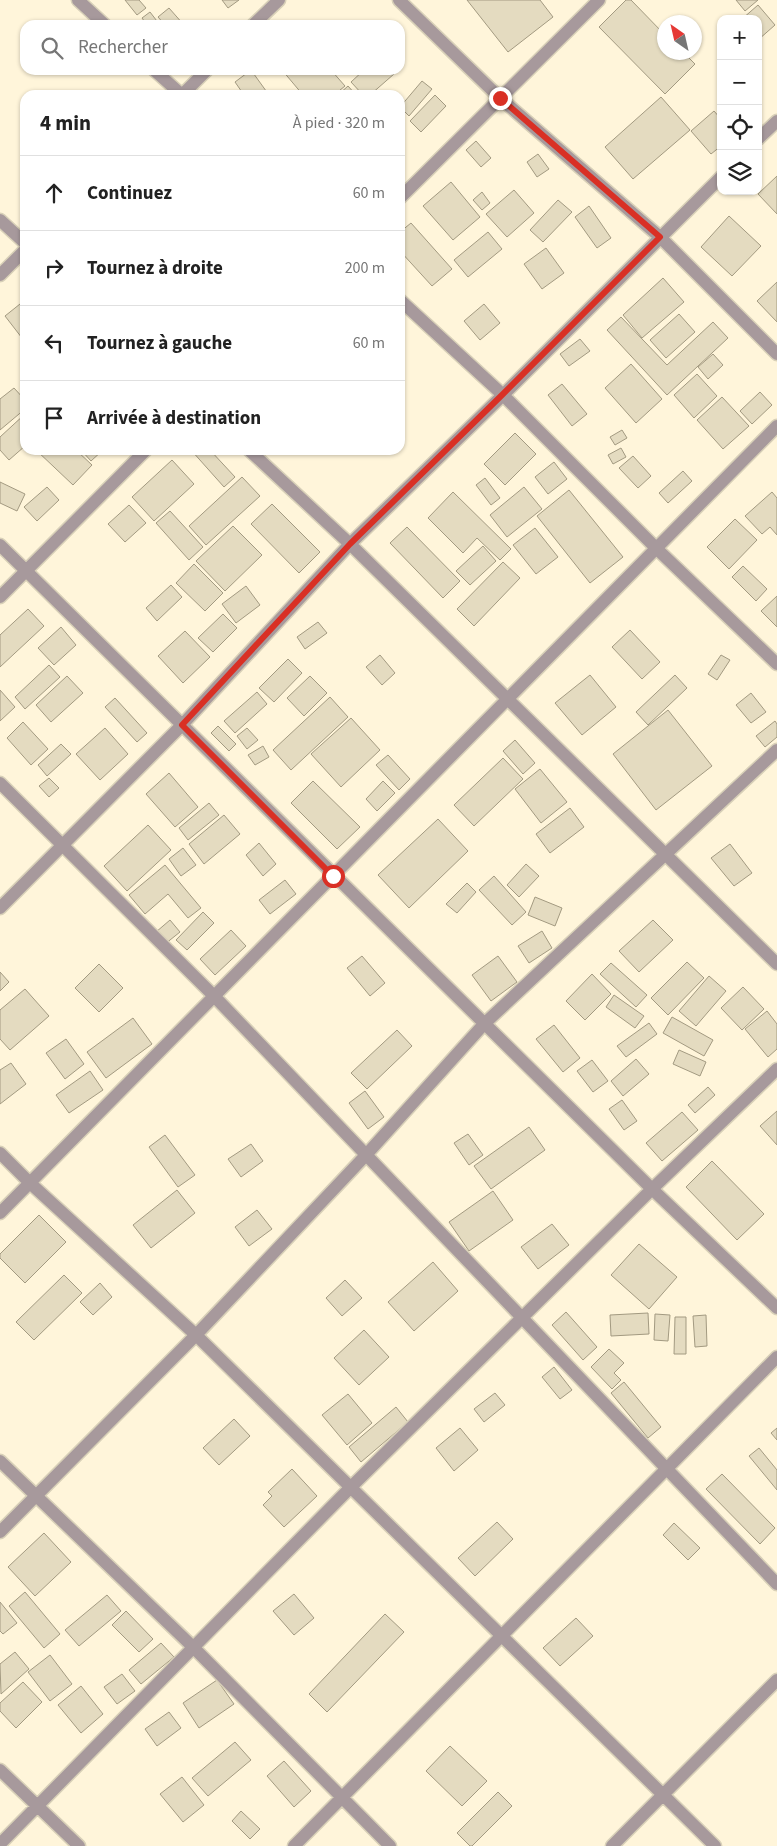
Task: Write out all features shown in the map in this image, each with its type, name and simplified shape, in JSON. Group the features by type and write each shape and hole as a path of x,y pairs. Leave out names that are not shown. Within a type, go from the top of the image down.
{"street":[{"path":"78,0 100,20"},
{"path":"258,20 279,0"},
{"path":"399,0 500,98 660,237 777,354"},
{"path":"405,193 599,0"},
{"path":"160,75 176,90"},
{"path":"187,90 202,75"},
{"path":"762,135 777,121"},
{"path":"0,908 182,725 350,544 717,181"},
{"path":"0,220 20,239"},
{"path":"0,275 20,255"},
{"path":"405,305 502,395 657,549 777,664"},
{"path":"0,1213 509,700 777,426"},
{"path":"0,597 141,455"},
{"path":"254,455 350,544 777,964"},
{"path":"0,545 333,876 652,1189 777,1308"},
{"path":"0,1532 196,1335 366,1155 484,1024 777,750"},
{"path":"0,783 214,996 777,1584"},
{"path":"0,1844 351,1488 652,1189 777,1070"},
{"path":"0,1153 30,1183 196,1335 714,1846"},
{"path":"294,1846 777,1357"},
{"path":"0,1461 193,1647 340,1798 390,1846"},
{"path":"612,1846 777,1680"},
{"path":"0,1770 79,1846"}],"building":[{"path":"125,0 139,0 146,8 137,15"},
{"path":"222,0 239,0 228,8"},
{"path":"467,0 540,0 553,17 508,52"},
{"path":"626,0 631,0 657,27 657,60 691,60 695,64 665,94 599,27"},
{"path":"736,0 758,0 745,11"},
{"path":"758,5 775,25 762,36 762,15 747,15"},
{"path":"169,8 180,20 161,20 158,17"},
{"path":"150,12 156,20 143,20 142,18"},
{"path":"244,75 255,75 265,90 241,90 235,82"},
{"path":"286,75 335,75 345,86 340,90 299,90"},
{"path":"359,75 393,75 376,90 358,90 351,82"},
{"path":"422,81 432,89 409,116 405,112 405,101"},
{"path":"348,86 352,90 344,90"},
{"path":"435,95 446,106 421,132 410,121"},
{"path":"661,97 690,130 633,179 605,147"},
{"path":"714,111 717,114 717,149 711,154 691,131"},
{"path":"476,141 491,158 481,167 466,150"},
{"path":"538,154 549,169 537,177 527,162"},
{"path":"777,176 777,214 759,195 762,195 762,190"},
{"path":"451,182 480,217 453,240 423,206"},
{"path":"514,190 534,213 507,237 486,214"},
{"path":"482,192 490,203 482,210 473,200"},
{"path":"558,200 572,212 543,242 530,230"},
{"path":"589,206 611,238 597,248 575,217"},
{"path":"729,216 761,246 732,276 701,247"},
{"path":"411,223 452,269 432,286 405,256 405,228"},
{"path":"488,232 502,249 468,277 454,260"},
{"path":"546,248 564,273 542,289 524,264"},
{"path":"663,278 684,302 642,338 623,315"},
{"path":"777,282 777,322 757,301"},
{"path":"20,304 20,335 5,316"},
{"path":"484,304 500,323 480,340 464,321"},
{"path":"679,314 695,332 666,358 650,340"},
{"path":"621,317 667,365 713,322 728,338 667,395 607,330"},
{"path":"580,339 590,351 569,366 560,354"},
{"path":"713,354 723,365 708,379 698,367"},
{"path":"631,364 662,399 636,423 605,388"},
{"path":"697,374 717,396 694,418 674,395"},
{"path":"562,384 587,414 572,426 548,395"},
{"path":"14,388 20,395 20,413 0,430 0,399"},
{"path":"760,392 772,405 752,424 740,411"},
{"path":"722,397 749,426 723,449 697,420"},
{"path":"20,419 20,450 9,460 0,450 0,437"},
{"path":"622,430 627,438 615,445 610,437"},
{"path":"515,433 536,454 505,485 484,464"},
{"path":"621,448 626,457 613,464 608,455"},
{"path":"41,455 81,455 92,465 73,485"},
{"path":"86,455 98,455 91,461"},
{"path":"195,455 215,455 235,477 224,487"},
{"path":"633,456 651,476 638,488 619,468"},
{"path":"172,460 194,484 154,521 132,497"},
{"path":"554,462 567,479 548,494 535,477"},
{"path":"683,471 692,481 668,503 659,493"},
{"path":"242,477 260,496 206,545 189,526"},
{"path":"485,478 500,498 491,505 476,485"},
{"path":"0,482 25,494 17,511 0,503"},
{"path":"47,487 59,500 37,521 24,507"},
{"path":"524,487 542,509 507,537 490,515"},
{"path":"569,490 623,557 590,583 537,516"},
{"path":"453,492 511,549 500,560 477,538 463,553 428,518"},
{"path":"772,492 777,498 777,535 770,527 762,534 745,516"},
{"path":"272,504 320,552 299,573 251,524"},
{"path":"129,505 146,523 125,542 108,524"},
{"path":"170,511 203,547 189,560 156,523"},
{"path":"735,519 757,540 729,569 707,547"},
{"path":"233,526 262,555 225,591 196,561"},
{"path":"407,527 460,581 443,598 390,543"},
{"path":"535,528 558,557 536,574 513,545"},
{"path":"483,546 496,561 470,585 456,571"},
{"path":"503,562 520,578 474,626 457,609"},
{"path":"194,564 223,593 205,611 176,583"},
{"path":"743,566 767,589 756,601 732,577"},
{"path":"171,585 182,597 157,621 146,608"},
{"path":"246,586 260,605 236,623 222,604"},
{"path":"777,596 777,627 761,611"},
{"path":"28,609 44,626 0,667 0,635"},
{"path":"223,614 237,628 213,652 198,638"},
{"path":"318,622 327,633 305,649 297,637"},
{"path":"61,627 76,645 54,665 38,648"},
{"path":"630,630 660,662 642,679 612,647"},
{"path":"185,631 210,657 183,683 158,656"},
{"path":"380,655 395,673 382,685 366,667"},
{"path":"721,655 730,660 717,680 708,674"},
{"path":"288,659 302,673 274,702 259,688"},
{"path":"49,665 60,677 25,709 15,697"},
{"path":"590,675 616,707 582,735 555,703"},
{"path":"675,675 687,688 648,725 636,712"},
{"path":"67,676 83,693 51,722 36,705"},
{"path":"310,676 327,693 304,716 287,698"},
{"path":"0,690 15,707 0,721"},
{"path":"257,692 267,704 235,733 224,721"},
{"path":"751,693 766,712 751,723 736,705"},
{"path":"330,697 348,717 291,770 273,750"},
{"path":"115,698 147,733 137,742 105,707"},
{"path":"668,710 712,766 656,810 613,754"},
{"path":"351,718 380,750 341,787 311,754"},
{"path":"775,721 777,724 777,737 765,747 756,736"},
{"path":"23,722 48,749 31,765 7,738"},
{"path":"218,726 236,744 229,751 211,733"},
{"path":"105,728 128,754 100,780 76,754"},
{"path":"247,728 258,740 247,749 237,736"},
{"path":"515,740 535,763 523,774 503,751"},
{"path":"61,744 71,754 47,776 38,765"},
{"path":"263,746 269,757 255,765 248,755"},
{"path":"388,755 410,779 399,790 376,765"},
{"path":"503,758 523,779 474,826 454,805"},
{"path":"540,769 567,802 541,823 515,789"},
{"path":"169,773 198,807 175,827 146,794"},
{"path":"49,778 59,788 49,797 39,786"},
{"path":"313,781 360,827 337,849 291,803"},
{"path":"383,781 395,793 377,811 366,799"},
{"path":"209,803 219,815 188,840 179,828"},
{"path":"570,808 584,827 550,853 536,834"},
{"path":"224,815 240,834 204,864 189,844"},
{"path":"438,819 468,851 409,908 378,875"},
{"path":"148,825 171,850 127,891 104,866"},
{"path":"259,843 276,864 263,876 246,855"},
{"path":"730,844 752,873 734,886 711,858"},
{"path":"183,848 196,865 181,876 169,859"},
{"path":"526,864 539,876 519,897 507,885"},
{"path":"165,865 201,908 188,918 168,894 145,914 129,895"},
{"path":"494,876 526,912 512,925 479,890"},
{"path":"285,880 296,894 270,914 259,900"},
{"path":"467,883 476,892 457,913 446,904"},
{"path":"535,897 562,908 555,926 528,915"},
{"path":"203,912 214,923 187,950 176,940"},
{"path":"170,920 180,932 165,944 156,932"},
{"path":"653,920 673,940 639,972 619,951"},
{"path":"231,930 246,946 215,975 200,959"},
{"path":"542,931 552,948 529,963 518,946"},
{"path":"362,956 385,983 370,996 347,968"},
{"path":"498,956 517,982 491,1001 472,975"},
{"path":"687,962 704,978 668,1015 651,998"},
{"path":"611,963 647,995 636,1007 600,974"},
{"path":"99,964 123,988 99,1012 75,988"},
{"path":"0,972 9,982 0,991"},
{"path":"592,974 611,994 585,1020 566,1001"},
{"path":"709,976 726,991 696,1026 679,1011"},
{"path":"743,987 764,1009 742,1030 721,1008"},
{"path":"25,989 49,1016 10,1050 0,1039 0,1010"},
{"path":"614,995 644,1016 635,1028 606,1007"},
{"path":"767,1011 777,1024 777,1049 768,1057 745,1029"},
{"path":"672,1017 713,1040 704,1056 663,1033"},
{"path":"133,1018 152,1044 106,1078 87,1052"},
{"path":"649,1023 657,1034 626,1057 617,1046"},
{"path":"554,1025 580,1058 563,1072 536,1039"},
{"path":"397,1030 412,1046 367,1089 351,1073"},
{"path":"66,1039 84,1064 65,1079 46,1053"},
{"path":"679,1050 706,1062 700,1076 673,1064"},
{"path":"636,1059 649,1074 623,1096 611,1081"},
{"path":"592,1060 608,1081 593,1092 577,1071"},
{"path":"11,1063 26,1084 0,1104 0,1070"},
{"path":"90,1071 103,1090 69,1113 56,1095"},
{"path":"708,1087 715,1095 695,1113 688,1105"},
{"path":"365,1091 384,1117 368,1129 349,1103"},
{"path":"622,1100 637,1121 624,1130 609,1109"},
{"path":"777,1111 777,1145 760,1126"},
{"path":"682,1112 698,1130 662,1161 646,1143"},
{"path":"529,1127 545,1150 491,1189 474,1166"},
{"path":"468,1134 483,1155 469,1165 454,1143"},
{"path":"165,1135 195,1175 178,1187 149,1147"},
{"path":"251,1144 263,1161 241,1177 228,1159"},
{"path":"712,1161 764,1214 737,1240 686,1187"},
{"path":"177,1190 195,1213 151,1248 133,1225"},
{"path":"493,1191 513,1220 469,1251 449,1222"},
{"path":"257,1210 272,1229 249,1246 235,1227"},
{"path":"39,1215 66,1242 25,1283 0,1258 0,1254"},
{"path":"552,1224 569,1245 538,1269 521,1247"},
{"path":"639,1244 677,1277 649,1309 611,1275"},
{"path":"433,1262 458,1291 414,1331 388,1302"},
{"path":"64,1275 82,1293 34,1340 16,1322"},
{"path":"345,1280 362,1298 342,1316 326,1298"},
{"path":"100,1283 112,1297 93,1315 80,1302"},
{"path":"566,1312 597,1347 583,1360 552,1325"},
{"path":"648,1313 649,1334 611,1336 610,1315"},
{"path":"655,1314 670,1315 668,1341 654,1340"},
{"path":"706,1315 707,1346 695,1347 693,1316"},
{"path":"675,1317 686,1317 686,1354 674,1354"},
{"path":"364,1330 389,1357 359,1385 334,1358"},
{"path":"609,1349 624,1363 614,1373 621,1380 612,1389 591,1367"},
{"path":"554,1367 572,1390 560,1399 542,1377"},
{"path":"624,1382 661,1427 648,1438 611,1393"},
{"path":"495,1393 505,1405 484,1422 474,1409"},
{"path":"348,1394 372,1423 347,1445 322,1415"},
{"path":"396,1407 408,1422 361,1462 349,1447"},
{"path":"234,1419 250,1436 219,1465 203,1448"},
{"path":"460,1428 478,1450 454,1471 436,1448"},
{"path":"777,1428 777,1440 771,1433"},
{"path":"759,1448 777,1470 777,1490 749,1456"},
{"path":"292,1469 317,1496 284,1527 263,1505 272,1496 268,1492"},
{"path":"722,1474 775,1528 760,1544 706,1489"},
{"path":"497,1522 513,1539 475,1576 458,1558"},
{"path":"674,1523 700,1548 688,1560 663,1535"},
{"path":"44,1533 71,1562 35,1596 8,1567"},
{"path":"25,1592 60,1634 44,1648 9,1606"},
{"path":"294,1594 314,1618 294,1635 273,1611"},
{"path":"107,1595 121,1611 79,1646 65,1630"},
{"path":"0,1602 17,1623 3,1634 0,1631"},
{"path":"126,1611 153,1639 139,1652 112,1625"},
{"path":"385,1614 404,1632 327,1712 309,1694"},
{"path":"576,1618 593,1636 560,1666 543,1648"},
{"path":"161,1643 174,1657 141,1684 129,1670"},
{"path":"15,1652 29,1669 1,1694 0,1664"},
{"path":"50,1655 72,1684 50,1701 28,1672"},
{"path":"122,1674 135,1691 117,1704 104,1687"},
{"path":"217,1680 234,1704 199,1728 183,1703"},
{"path":"23,1682 42,1702 16,1728 0,1711 0,1703"},
{"path":"81,1686 103,1714 81,1733 58,1705"},
{"path":"169,1712 181,1728 157,1746 145,1729"},
{"path":"235,1742 251,1760 208,1796 192,1778"},
{"path":"450,1746 487,1781 462,1806 426,1771"},
{"path":"284,1761 311,1791 294,1807 267,1776"},
{"path":"182,1777 204,1805 183,1822 160,1794"},
{"path":"498,1792 512,1806 470,1846 457,1833"},
{"path":"241,1811 260,1829 250,1839 232,1821"}],"route":[{"path":"333,876 182,725 350,544 660,237 500,98"}]}
